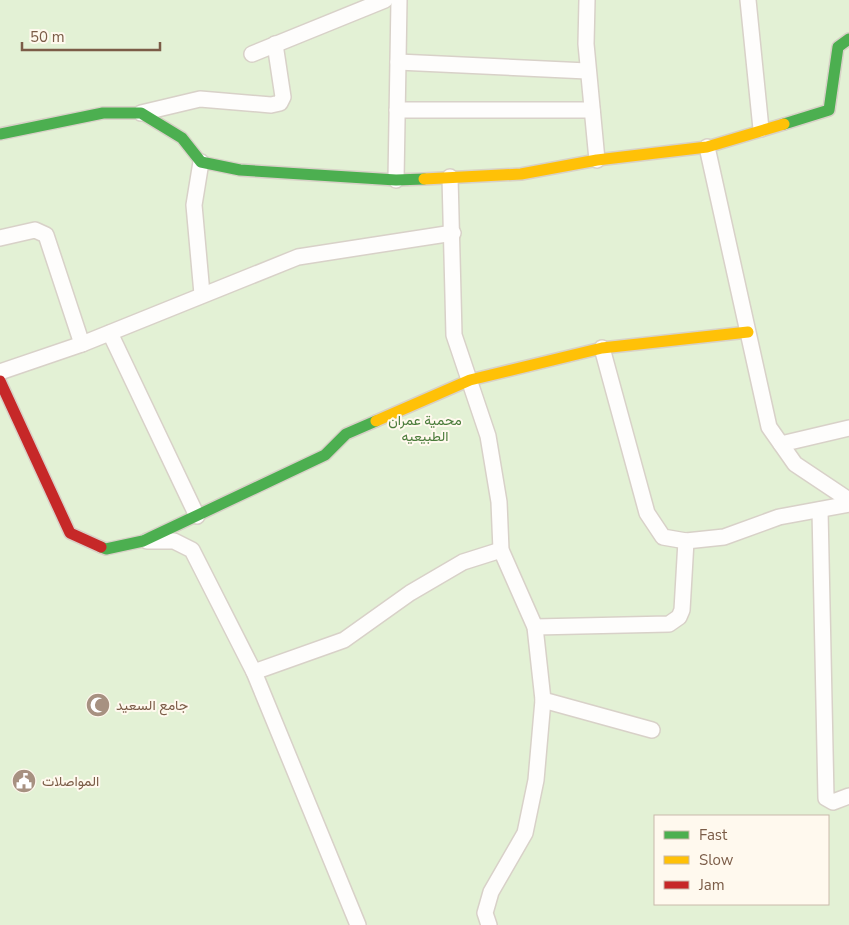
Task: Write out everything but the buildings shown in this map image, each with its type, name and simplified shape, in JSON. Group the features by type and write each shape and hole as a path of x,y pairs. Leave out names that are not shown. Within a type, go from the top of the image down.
{"street":[{"path":"252,54 384,0"},
{"path":"396,180 399,0"},
{"path":"587,0 587,70 597,160"},
{"path":"748,0 761,129"},
{"path":"141,113 182,138 202,162 240,170 396,180 521,174 597,160 707,147 761,129 829,110 838,47 849,40"},
{"path":"0,134 104,113 141,113 200,100 280,104 284,97 275,44"},
{"path":"398,62 587,70"},
{"path":"397,110 592,110"},
{"path":"707,147 770,427 794,464 849,500"},
{"path":"202,162 194,205 202,294"},
{"path":"450,178 454,335 488,436 499,502 501,550 535,627 543,700 536,780 524,833 491,892 485,913 489,925"},
{"path":"0,238 35,230 46,235 82,344"},
{"path":"0,372 82,344 202,294 298,257 452,234"},
{"path":"143,541 325,455 346,434 470,380 602,348 748,332"},
{"path":"110,333 197,516"},
{"path":"602,348 647,513 663,537 686,541 724,537 780,517 849,504"},
{"path":"0,381 70,533 106,549 143,541 174,541 192,550 254,672 358,925"},
{"path":"781,444 849,428"},
{"path":"820,510 826,798 834,802 848,800"},
{"path":"535,627 669,624 679,617 682,610 686,541"},
{"path":"254,672 344,640 410,592 455,566 501,550"},
{"path":"543,700 652,730"}],"green space":[{"name":"محمية عمران الطبيعيه","path":"0,0 849,0 849,925 0,925"}],"traffic: fast":[{"path":"784,124 829,110 838,47 849,39"},
{"path":"0,134 103,113 141,113 182,138 201,162 240,170 396,180 424,179"},
{"path":"101,547 106,549 143,541 325,455 346,434 376,421"}],"traffic: slow":[{"path":"424,179 521,174 597,160 707,147 784,124"},
{"path":"376,421 470,380 602,348 748,332"}],"traffic: jam":[{"path":"0,381 70,533 101,547"}],"place":[{"name":"جامع السعيد","path":"98,705"},
{"name":"المواصلات","path":"24,781"}]}
